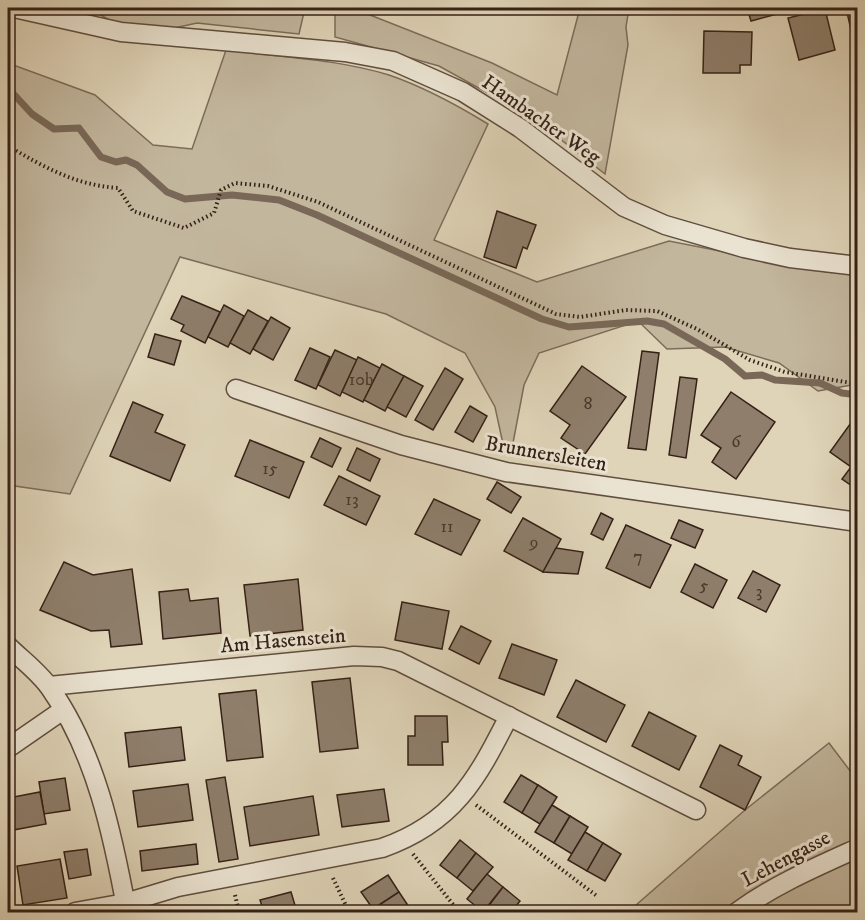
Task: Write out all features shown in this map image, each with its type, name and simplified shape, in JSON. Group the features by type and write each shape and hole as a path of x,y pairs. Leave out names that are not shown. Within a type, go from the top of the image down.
{"street":[{"name":"Hambacher Weg","path":"14,8 121,33 345,52 393,62 463,92 520,128 624,207 665,225 744,248 790,258 858,266"},
{"name":"Brunnersleiten","path":"236,389 401,445 506,472 858,522"},
{"path":"8,646 49,686 85,754 111,831 126,908"},
{"name":"Am Hasenstein","path":"49,686 354,656 382,657 398,661 696,810"},
{"path":"8,748 63,710"},
{"path":"75,912 126,908 178,887 382,848 402,841 422,831 451,809 463,795 480,772 508,716"},
{"name":"Lehengasse","path":"737,912 790,879 858,848"}],"path":[{"path":"8,146 40,165 90,186 118,188 133,211 184,228 214,213 221,190 235,183 268,186 318,202 556,314 580,317 626,310 657,311 697,329 750,360 785,372 858,384"},
{"path":"463,795 597,896"},
{"path":"402,841 459,912"},
{"path":"325,859 349,912"}],"shaded area":[{"path":"88,8 305,8 299,34 197,23 138,36"},
{"path":"580,8 629,8 626,27 628,45 605,174 533,118 439,66 335,37 335,9 365,13 492,63 557,95"},
{"path":"226,50 349,65 389,75 440,97 488,124 434,240 537,282 669,241 827,272 857,272 857,384 818,391 779,363 725,347 667,349 638,321 539,353 524,385 513,443 503,444 495,407 465,353 386,314 180,257 70,494 8,485 8,63 95,95 153,145 192,149"},
{"path":"829,743 857,780 857,903 847,912 628,912 745,810"}],"building":[{"path":"747,8 800,8 751,21"},
{"path":"846,8 858,8 858,43 854,43"},
{"path":"825,9 835,50 799,60 788,18"},
{"path":"704,31 752,32 751,65 740,65 740,73 703,73"},
{"path":"497,211 536,225 527,249 523,247 516,268 484,257"},
{"path":"182,296 220,312 205,343 181,331 184,325 171,319"},
{"path":"224,305 244,316 228,347 208,337"},
{"path":"248,310 268,321 250,354 230,343"},
{"path":"271,317 290,328 273,360 253,349"},
{"path":"155,334 181,341 174,365 148,357"},
{"path":"310,348 330,357 316,389 295,380"},
{"path":"335,350 357,360 340,396 318,385"},
{"path":"642,351 659,353 646,450 628,448"},
{"path":"358,357 380,368 363,402 342,392"},
{"path":"382,364 404,376 385,411 364,400"},
{"path":"582,366 626,397 585,454 561,438 570,425 550,411"},
{"path":"445,368 463,379 433,430 415,420"},
{"path":"404,376 423,386 406,417 387,407"},
{"path":"680,377 697,379 686,458 669,455"},
{"path":"731,392 775,422 736,479 712,462 721,448 701,435"},
{"path":"133,402 163,415 155,432 185,445 170,481 110,456"},
{"path":"470,406 487,416 473,442 455,432"},
{"path":"858,413 858,490 842,479 851,467 830,452"},
{"path":"320,438 341,448 332,467 311,457"},
{"path":"250,440 304,462 289,498 235,476"},
{"path":"357,448 380,459 370,481 347,470"},
{"path":"339,476 380,496 366,525 324,505"},
{"path":"497,482 521,497 511,513 487,499"},
{"path":"434,499 480,520 461,555 415,534"},
{"path":"601,513 613,519 603,540 591,534"},
{"path":"523,518 561,539 543,572 504,551"},
{"path":"679,520 703,530 695,548 671,538"},
{"path":"626,525 671,545 650,588 606,568"},
{"path":"556,548 583,552 578,574 543,572"},
{"path":"64,562 93,575 132,569 142,644 111,647 109,630 91,631 40,610"},
{"path":"695,564 727,580 713,608 681,592"},
{"path":"753,571 780,585 766,612 738,598"},
{"path":"298,579 303,630 250,636 244,585"},
{"path":"188,589 190,601 218,598 221,633 163,639 159,592"},
{"path":"402,602 449,611 442,649 395,640"},
{"path":"461,626 491,641 479,664 449,649"},
{"path":"512,644 557,660 544,695 499,678"},
{"path":"350,678 358,748 320,752 312,682"},
{"path":"576,680 625,705 606,742 557,717"},
{"path":"256,690 263,757 227,761 219,694"},
{"path":"649,712 696,736 679,770 632,746"},
{"path":"415,716 447,716 448,742 442,742 443,765 408,765 408,736 415,736"},
{"path":"181,727 185,760 129,767 125,733"},
{"path":"720,745 742,756 738,765 761,777 745,810 700,787"},
{"path":"521,775 538,785 522,813 504,802"},
{"path":"225,777 238,859 219,862 206,780"},
{"path":"65,778 70,810 44,814 39,782"},
{"path":"188,784 193,820 138,827 133,791"},
{"path":"538,785 557,797 540,824 522,813"},
{"path":"384,789 389,821 342,827 337,795"},
{"path":"40,792 46,824 8,831 8,798"},
{"path":"313,796 319,835 250,846 244,807"},
{"path":"552,805 570,816 554,843 535,832"},
{"path":"570,816 588,827 572,854 554,843"},
{"path":"585,832 603,843 587,871 568,860"},
{"path":"460,840 476,853 457,878 440,865"},
{"path":"603,843 621,854 605,881 587,871"},
{"path":"196,844 198,864 142,871 140,851"},
{"path":"87,849 91,875 69,879 64,852"},
{"path":"476,853 493,867 473,891 457,878"},
{"path":"60,859 67,898 23,905 17,866"},
{"path":"487,874 503,887 483,912 467,899"},
{"path":"388,875 399,892 373,909 361,892"},
{"path":"503,887 520,901 511,912 484,912"},
{"path":"291,892 297,912 264,912 260,900"},
{"path":"399,892 411,910 375,912 373,909"}],"waterway":[{"path":"8,88 32,114 54,129 79,128 101,157 116,162 126,160 137,165 167,192 185,199 232,195 279,200 317,215 542,319 569,327 647,321 664,324 725,359 745,376 762,375 775,380 820,383 842,393 858,395"}]}
